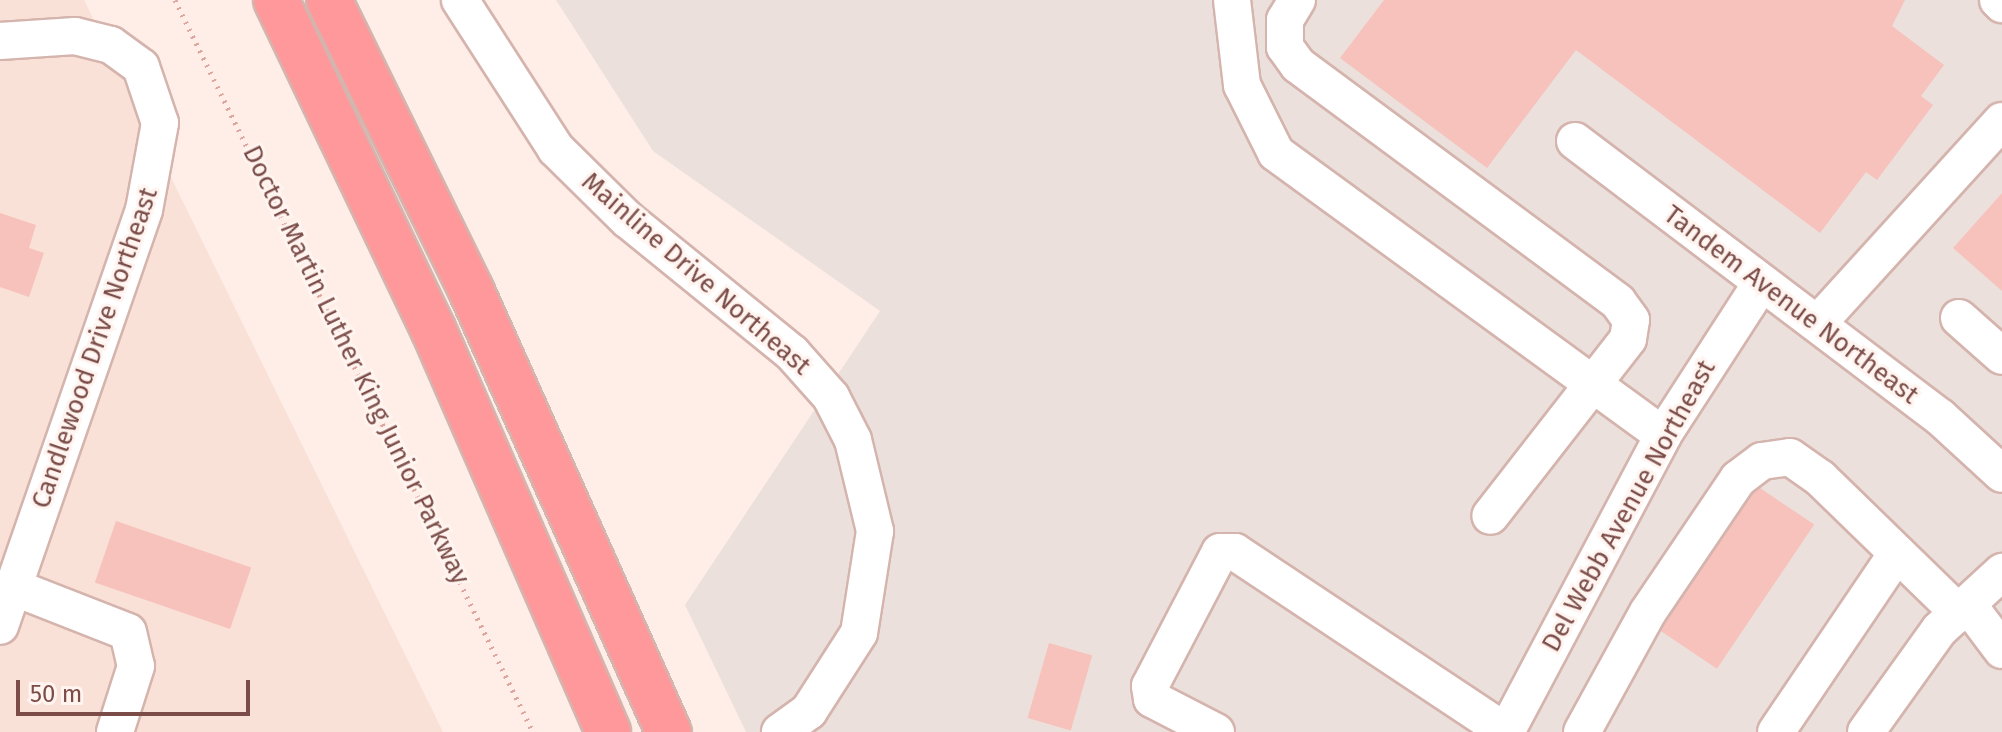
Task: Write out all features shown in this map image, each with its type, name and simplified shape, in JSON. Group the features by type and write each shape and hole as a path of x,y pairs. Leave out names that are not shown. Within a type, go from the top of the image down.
{"highway":[{"path":"276,0 433,329 608,732"},
{"path":"329,0 471,290 669,732"}],"street":[{"path":"1232,0 1242,85 1276,153 1663,435"},
{"path":"1297,0 1285,20 1285,47 1298,65 1618,302 1631,320 1628,339 1490,516"},
{"name":"Mainline Drive Northeast","path":"475,5 556,149 627,219 792,353 831,397 853,440 875,531 859,633 809,711 780,732"},
{"name":"Candlewood Drive Northeast","path":"0,41 75,36 111,45 141,67 160,123 144,210 0,626"},
{"path":"1818,323 2002,121"},
{"name":"Tandem Avenue Northeast","path":"1575,141 1760,285 1818,323 2002,474"},
{"name":"Del Webb Avenue Northeast","path":"1506,732 1663,435 1760,285"},
{"path":"1959,318 2002,356"},
{"path":"1582,732 1648,612 1738,479 1762,461 1790,457 1964,610 2002,650"},
{"path":"1216,732 1152,699 1150,686 1220,552 1235,552 1506,732"},
{"path":"1776,732 1897,553"},
{"path":"1866,732 1939,630 2002,572"},
{"path":"13,587 128,632 136,666 115,732"}],"path":[{"name":"Doctor Martin Luther King Junior Parkway","path":"175,0 533,732"}],"shaded area":[{"path":"0,0 84,0 443,732 0,732"},
{"path":"556,0 2002,0 2002,732 746,732 685,605 880,311 653,151"}],"building":[{"path":"1384,0 1905,0 1892,26 1944,65 1921,96 1933,105 1877,180 1866,172 1820,233 1576,50 1487,168 1340,58"},
{"path":"2002,193 2002,291 1953,248"},
{"path":"0,213 36,225 29,248 44,253 29,297 0,287"},
{"path":"1757,486 1814,525 1717,669 1660,630"},
{"path":"116,521 251,568 230,629 95,582"},
{"path":"1049,643 1092,655 1071,730 1028,718"}]}
